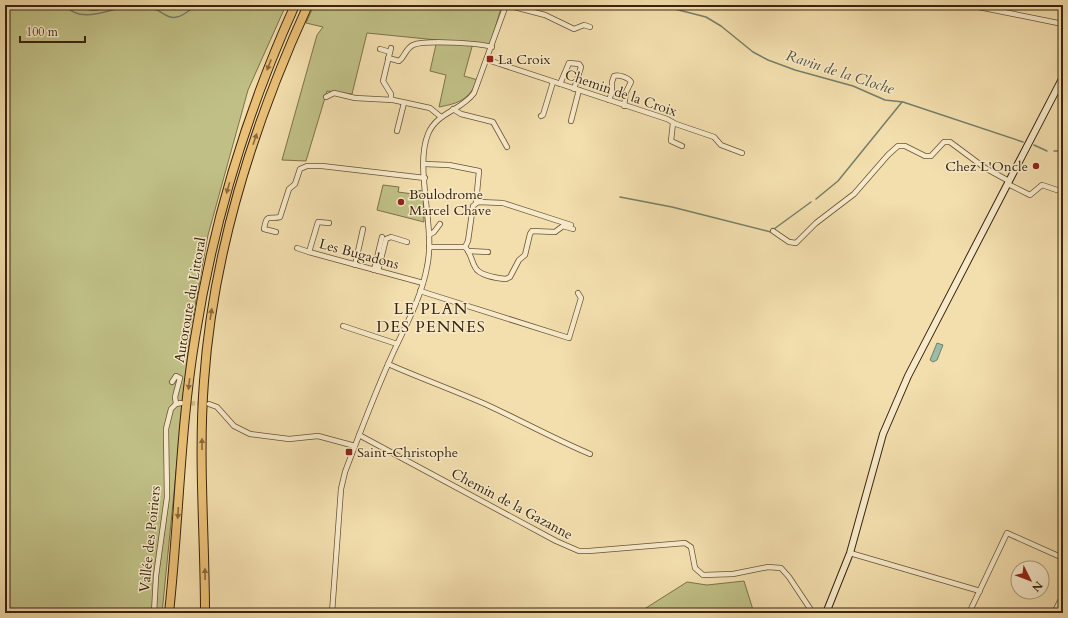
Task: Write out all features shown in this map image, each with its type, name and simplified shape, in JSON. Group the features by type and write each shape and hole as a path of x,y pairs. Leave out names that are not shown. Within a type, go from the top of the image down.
{"highway":[{"name":"Autoroute du Littoral","path":"169,613 176,553 179,492 187,400 195,339 216,232 240,146 257,96 295,5"},
{"name":"Autoroute du Littoral","path":"205,613 202,423 204,382 211,314 226,240 252,148 274,85 308,5"},
{"path":"172,613 176,553"}],"main road":[{"path":"826,613 850,553 883,434 908,376 1062,79"}],"street":[{"path":"74,5 94,8 111,5"},
{"path":"167,5 177,5"},
{"path":"332,613 341,489 345,472 388,364 420,291 428,261 429,235 424,164 424,147 427,136 433,125 441,117 469,100 474,93 488,60 506,5 545,15 574,29 584,25 590,26"},
{"path":"969,5 1063,24"},
{"path":"388,58 399,61 410,47 428,41 468,45 481,44 492,47"},
{"path":"380,49 390,50 383,83 391,94 391,100"},
{"name":"Chemin de la Croix","path":"488,60 577,89 714,137 723,147 742,153"},
{"path":"560,84 569,63 579,64 581,67 571,121"},
{"path":"609,100 612,92 612,82 614,76 617,75 628,79 631,82 626,92 624,106"},
{"path":"541,116 543,115 553,82"},
{"path":"326,97 334,93 355,98 391,100 430,108 441,117"},
{"path":"396,131 404,103"},
{"path":"454,109 461,114 493,122 507,147"},
{"path":"673,123 671,141 682,146"},
{"path":"773,231 785,240 796,243 816,223 854,194 888,155 898,146 905,146 925,156 931,156 944,142 950,142 985,168 1030,195 1042,185 1063,192"},
{"path":"424,164 449,165 479,171 476,203 473,206 467,249 477,270 484,274 506,279 510,277 519,260 525,255 530,233 536,230 555,232 563,226 572,227 503,203 476,203"},
{"path":"276,232 264,228 267,218 270,216 278,218 281,216 289,189 294,185 300,169 303,167 322,166 425,178"},
{"name":"Les Bugadons","path":"329,223 318,222 309,252 423,283"},
{"path":"429,235 434,232 440,224"},
{"path":"355,265 363,229"},
{"path":"376,270 382,237"},
{"path":"376,270 386,238 391,237 407,242"},
{"path":"429,247 467,249 488,252"},
{"path":"297,248 309,252"},
{"path":"420,291 569,338 581,298 578,293"},
{"path":"343,326 397,344"},
{"path":"388,364 483,403 523,421 558,441 590,454"},
{"name":"Vallée des Poiriers","path":"154,613 156,576 167,497 166,429 171,409 176,404 175,397 180,378 176,376 172,382"},
{"path":"176,404 181,403"},
{"path":"209,404 218,408 234,426 250,434 289,439 318,436 355,446"},
{"name":"Chemin de la Gazanne","path":"359,435 556,541 579,551 685,543 691,547 695,568 703,575 733,574 768,567 780,568 789,577 813,613"},
{"path":"969,613 1007,533 1063,558"},
{"path":"850,553 980,591"},
{"path":"1054,613 1063,595"}],"green space":[{"path":"5,5 286,5 248,90 208,235 190,333 162,613 5,613"},
{"path":"314,5 502,5 490,45 473,43 464,76 478,80 471,92 463,100 439,107 446,75 430,71 437,40 367,33 352,94 327,91 306,161 282,160 317,35 323,27 306,23"},
{"name":"Boulodrome Marcel Chave","path":"383,185 399,187 398,192 413,194 414,190 423,191 424,222 377,210"},
{"path":"744,581 754,613 638,613 687,582 707,585"}],"shaded area":[{"path":"937,343 943,345 937,360 933,362 930,360"}],"waterway":[{"name":"Ravin de la Cloche","path":"65,5 72,11 88,15 135,6 157,10 174,17 180,16 198,5"},
{"name":"Ravin de la Cloche","path":"659,5 706,17 721,26 753,52 768,60 795,70 853,86 885,100 903,102 1023,142"},
{"path":"816,199 838,181 902,102"},
{"name":"Ravin de la Cloche","path":"1034,145 1047,151"},
{"name":"Ravin de la Cloche","path":"1054,151 1063,151"},
{"path":"620,197 672,207 771,232"},
{"path":"774,229 811,202"}],"tunnel":[{"path":"184,403 209,404"}],"place":[{"name":"La Croix","path":"490,59"},
{"name":"Chez L'Oncle","path":"1036,166"},
{"name":"Boulodrome Marcel Chave","path":"401,202"},
{"name":"Saint-Christophe","path":"349,452"}],"district":[{"name":"LE PLAN DES PENNES","path":"431,318"}]}
